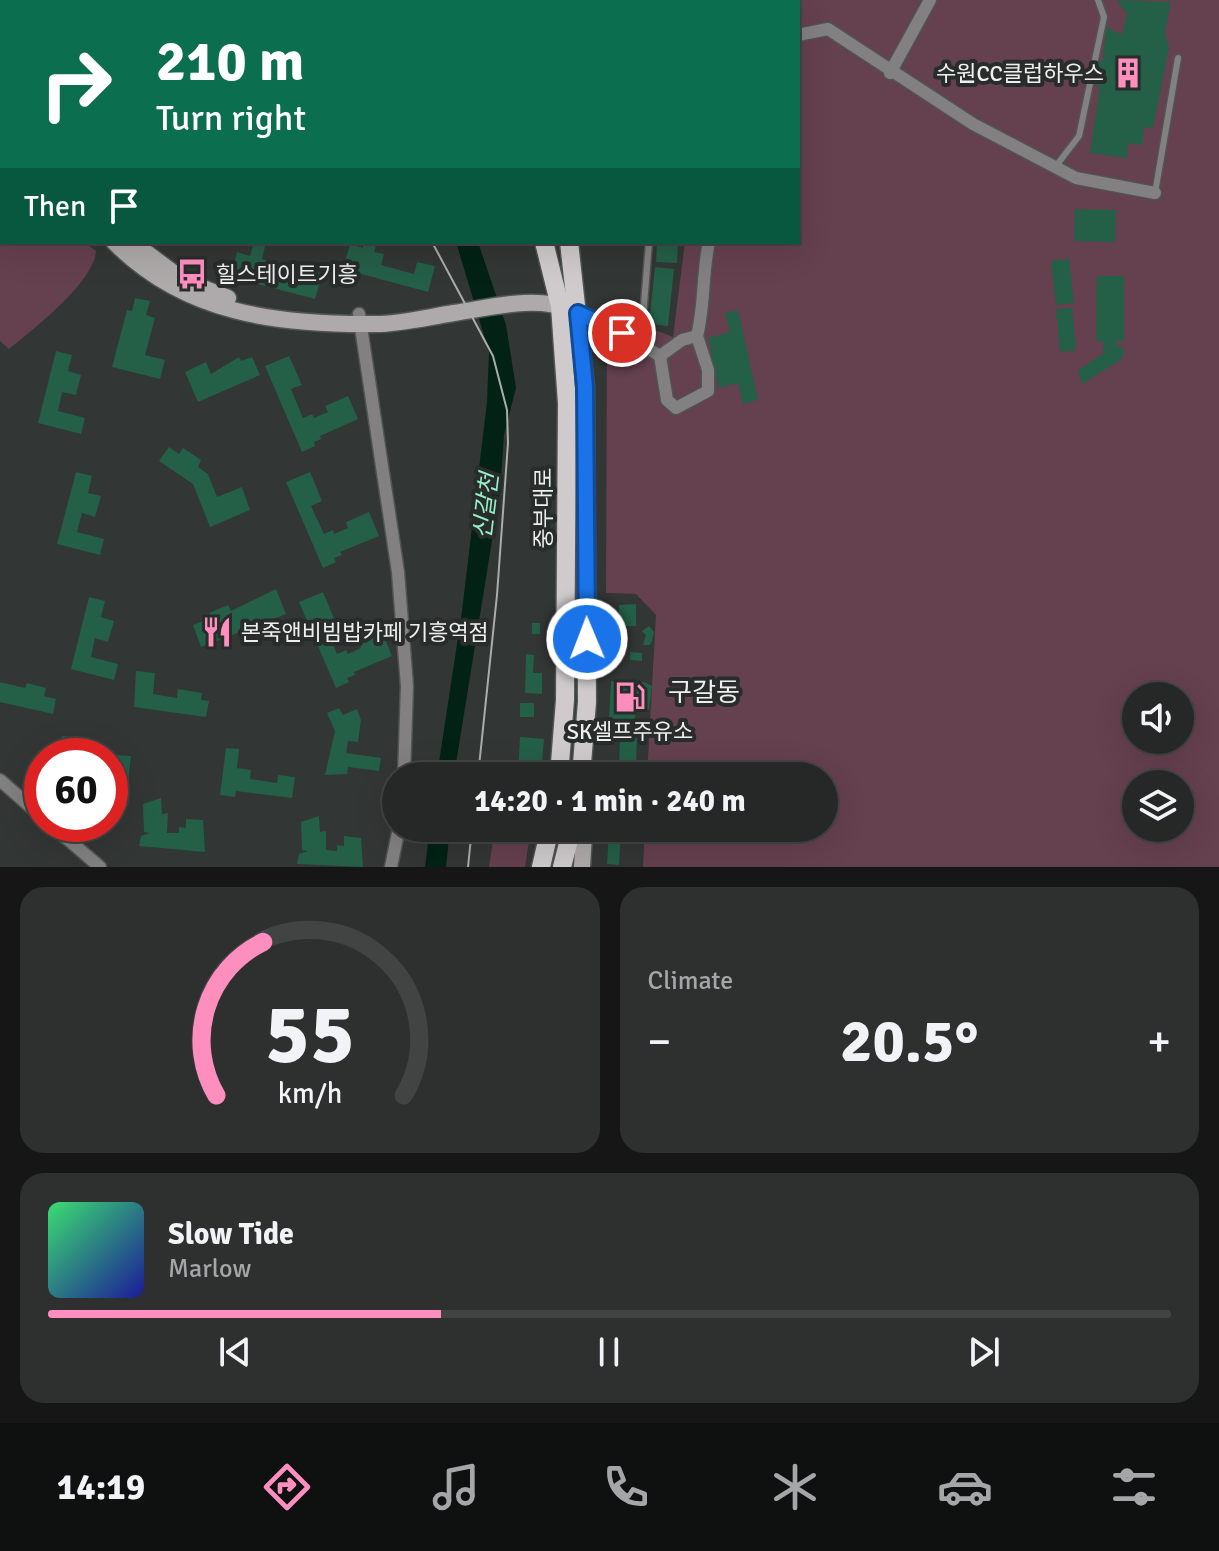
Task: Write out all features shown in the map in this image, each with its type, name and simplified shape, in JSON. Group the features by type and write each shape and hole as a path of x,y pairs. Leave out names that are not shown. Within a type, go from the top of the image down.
{"main road":[{"name":"중부대로","path":"545,244 569,310 585,387 587,702 582,762"},
{"name":"중부대로","path":"560,762 565,700 569,244"},
{"path":"541,867 547,842"},
{"path":"562,867 574,842"},
{"path":"575,867 578,842"}],"street":[{"path":"890,73 930,0"},
{"path":"800,35 828,29 890,73 973,124 1076,178 1155,193"},
{"path":"116,244 155,276 205,304 264,317 360,319 444,315 527,303 569,310 603,321 660,356 667,400 676,408 708,391 708,370 697,336 704,308 701,281 709,244"},
{"path":"135,244 173,274 212,294 266,307 360,319"},
{"path":"360,319 398,572 407,686 404,762"},
{"path":"660,356 682,340 697,336"},
{"path":"0,780 24,801"},
{"path":"71,842 100,867"},
{"path":"391,867 396,842"},
{"path":"581,842 582,867"}],"lane":[{"path":"1056,166 1079,136 1104,17 1098,0"},
{"path":"1155,193 1178,58"},
{"path":"643,317 649,244"}],"shaded area":[{"path":"800,0 1219,0 1219,867 643,867 644,842 838,842 838,762 648,762 656,615 636,594 606,593 607,311 673,337 685,244 800,244"},
{"path":"0,244 87,244 96,251 85,277 47,317 9,349 0,341"},
{"path":"493,842 529,842 525,867 489,867"}],"water":[{"name":"신갈천","path":"457,244 479,244 506,325 516,388 504,435 500,491 456,762 439,762 462,611 487,402 489,352"},
{"path":"428,842 449,842 446,867 425,867"}],"building":[{"name":"수원CC클럽하우스","path":"1117,0 1171,2 1165,32 1169,48 1153,128 1144,127 1142,145 1128,143 1127,158 1090,153 1100,86 1090,85 1095,60 1103,61 1106,27 1122,35 1127,14"},
{"path":"1075,209 1116,210 1115,242 1074,241"},
{"path":"253,244 266,244 262,259 271,262 268,272 302,281 305,269 322,274 315,299 231,277 237,252 250,256"},
{"path":"350,244 363,248 364,244 376,244 374,252 384,254 381,265 414,274 417,262 435,266 428,292 343,269"},
{"path":"657,244 678,244 677,263 656,262"},
{"path":"1069,259 1074,303 1056,305 1051,261"},
{"path":"655,267 674,269 668,326 649,324"},
{"path":"1097,276 1124,276 1124,341 1116,341 1116,346 1123,346 1123,358 1082,384 1078,370 1103,354 1103,341 1096,341"},
{"path":"135,298 150,301 146,315 155,318 145,355 165,360 160,379 112,367 127,310 132,311"},
{"path":"1072,308 1076,350 1060,352 1056,309"},
{"path":"738,310 758,400 743,404 738,383 719,388 714,368 706,369 703,355 712,353 708,338 730,332 725,313"},
{"path":"56,351 72,355 68,371 81,375 76,395 62,392 58,411 85,418 81,434 38,423"},
{"path":"289,356 302,385 291,389 303,418 312,414 314,418 328,412 325,406 348,396 358,419 320,436 321,439 314,442 315,446 302,452 265,366"},
{"path":"239,357 241,361 252,357 260,375 198,402 185,372 206,362 211,374"},
{"path":"169,447 179,454 183,448 201,460 198,467 208,474 217,497 242,487 250,510 210,527 193,484 159,461"},
{"path":"76,472 92,476 88,493 101,496 95,517 82,513 77,532 104,539 100,555 57,544"},
{"path":"310,472 322,501 311,506 324,534 333,530 334,534 348,528 346,522 369,512 379,536 340,552 342,555 334,558 336,562 323,568 286,482"},
{"path":"276,589 286,614 201,647 193,625 211,618 209,613 228,605 231,611"},
{"path":"323,592 335,621 324,625 337,654 346,650 348,654 361,648 359,642 382,632 392,656 354,672 355,675 347,678 349,682 336,688 299,602"},
{"path":"89,597 105,601 101,617 114,621 108,642 95,638 91,657 118,664 114,680 71,669"},
{"path":"636,604 636,626 619,626 619,605"},
{"path":"532,623 540,623 540,634 532,634"},
{"path":"649,626 654,632 652,641 650,645 643,645 646,635 642,631"},
{"path":"630,652 642,653 642,661 630,660"},
{"path":"526,654 534,655 533,673 542,673 542,694 525,693"},
{"path":"136,671 155,673 153,694 177,698 178,689 202,693 201,700 209,701 206,717 134,707"},
{"name":"SK셀프주유소","path":"611,681 644,682 652,686 649,710 636,707 635,722 609,721"},
{"path":"0,682 25,688 27,683 46,688 44,696 56,699 53,714 0,702"},
{"path":"520,703 534,703 534,717 520,717"},
{"path":"339,708 343,715 357,709 361,720 358,742 348,741 346,753 381,758 379,771 348,767 347,774 325,775 335,731 327,713"},
{"path":"620,734 637,735 636,762 619,762"},
{"path":"520,737 544,739 542,762 519,762"},
{"path":"226,748 239,749 237,768 251,770 250,779 277,783 278,775 295,777 292,798 236,791 235,797 220,795"},
{"path":"128,756 131,756 128,784"},
{"path":"161,798 162,814 168,813 167,833 179,833 179,827 186,828 186,819 203,820 205,852 139,846 141,836 150,833 144,832 143,804"},
{"path":"319,816 320,832 326,831 326,850 337,851 337,845 344,846 344,836 361,838 363,867 297,864 299,854 308,851 302,850 301,822"},
{"path":"608,842 620,842 619,865 607,864"}],"tram line":[{"path":"433,244 493,356 507,410 508,443 497,595 479,762"},
{"path":"468,867 471,842"}],"place":[{"name":"수원CC클럽하우스","path":"1128,73"},
{"name":"힐스테이트기흥","path":"192,274"},
{"name":"본죽앤비빔밥카페 기흥역점","path":"217,632"},
{"name":"SK셀프주유소","path":"630,697"}],"district":[{"name":"구갈동","path":"704,692"}],"route":[{"path":"587,639 585,387 578,313 603,321 622,333"}]}
